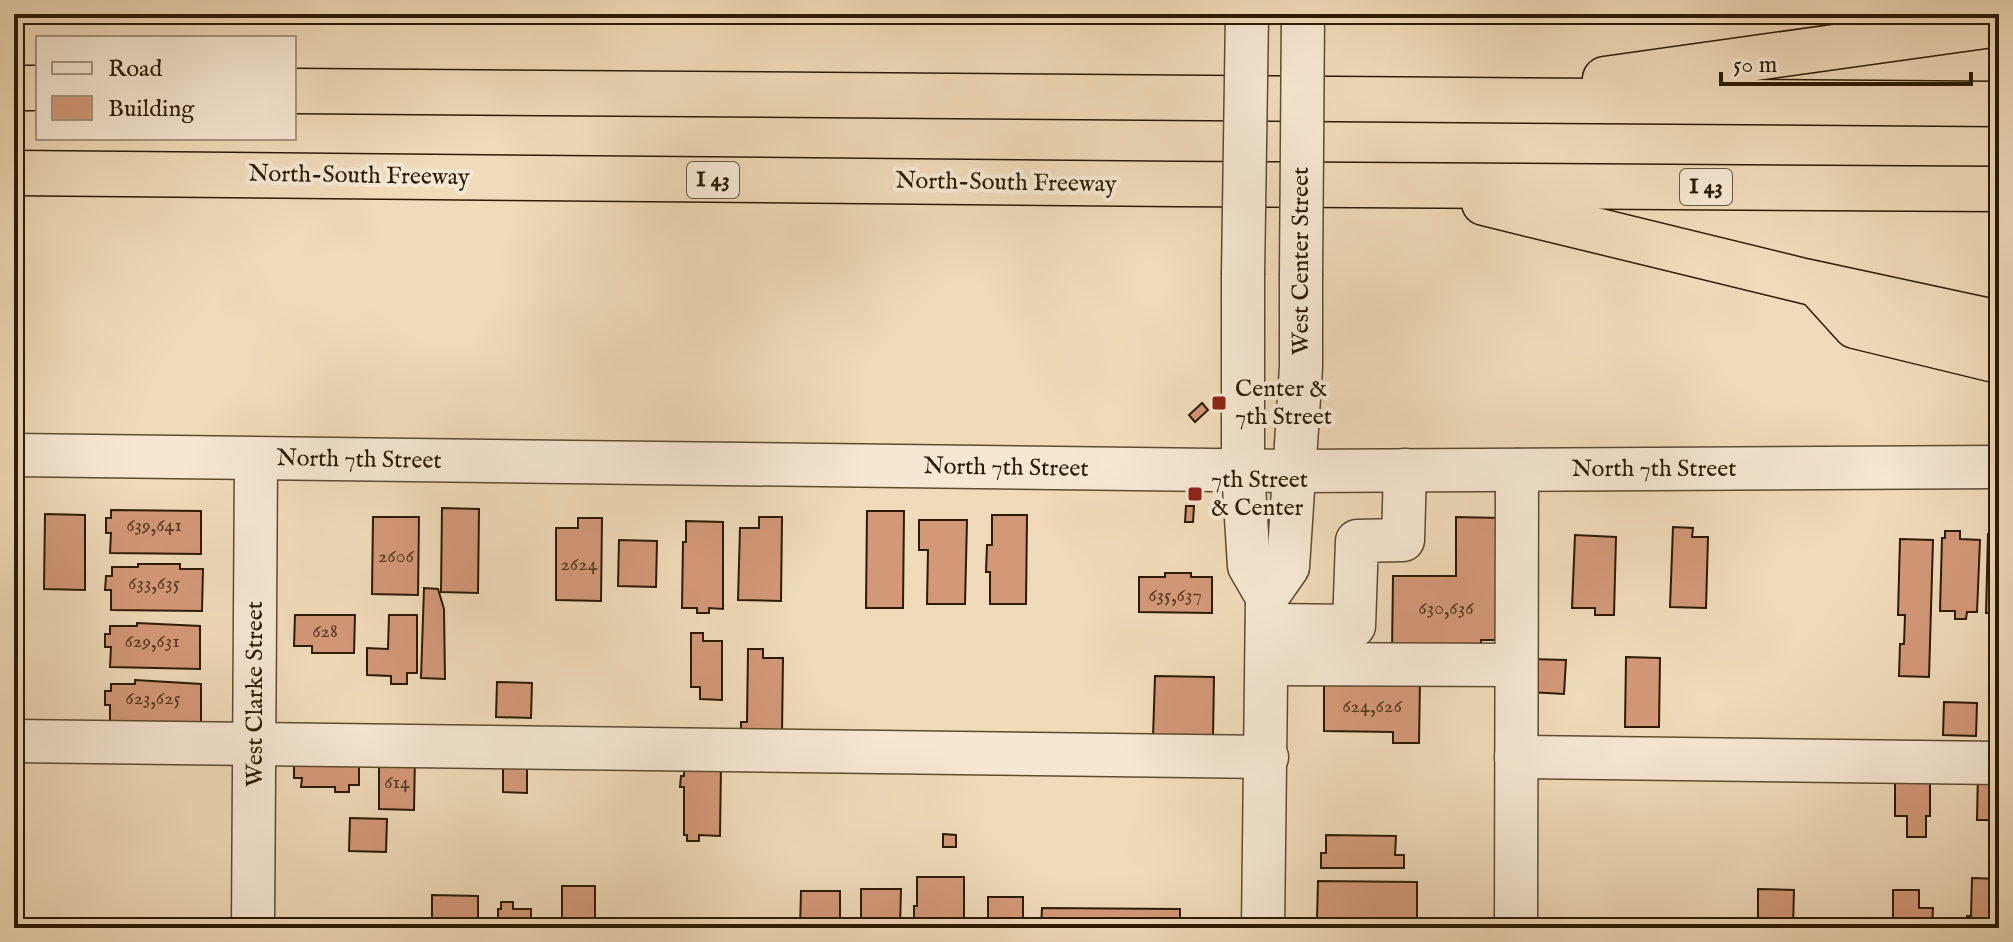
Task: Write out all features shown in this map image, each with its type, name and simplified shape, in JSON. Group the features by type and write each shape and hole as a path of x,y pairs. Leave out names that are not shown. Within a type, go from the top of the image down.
{"highway":[{"path":"1450,101 1999,24"},
{"path":"14,88 36,88"},
{"path":"296,91 1999,104"},
{"name":"North-South Freeway","path":"14,173 1999,189"},
{"path":"1412,185 1817,284 1999,323"},
{"path":"1817,284 1855,326 1999,361"}],"street":[{"path":"1247,14 1243,470 1249,566 1267,629 1263,928"},
{"name":"West Center Street","path":"1267,629 1288,567 1301,367 1303,14"},
{"name":"North 7th Street","path":"14,455 1294,471 1999,467"},
{"name":"West Clarke Street","path":"253,928 256,459"},
{"path":"1267,629 1354,626 1357,541 1403,540 1405,470"},
{"path":"1516,928 1517,470"},
{"path":"1267,629 1516,665"},
{"path":"14,741 1267,757"},
{"path":"1516,757 1999,763"}],"building":[{"path":"1202,403 1208,410 1195,422 1189,415"},
{"path":"1186,506 1194,506 1193,522 1185,522"},
{"path":"442,508 479,509 478,593 441,592"},
{"path":"111,510 201,511 201,554 110,553 111,533 106,533 106,518 111,518"},
{"path":"867,511 904,511 903,608 866,608"},
{"path":"45,514 85,515 85,590 44,589"},
{"path":"992,515 1027,515 1026,604 990,604 990,572 986,572 987,545 992,545"},
{"path":"373,517 419,517 418,595 372,594"},
{"path":"759,517 782,517 781,601 738,600 740,528 759,528"},
{"path":"1456,517 1499,518 1499,640 1481,640 1481,652 1392,651 1393,576 1456,576"},
{"path":"578,518 602,518 601,601 556,600 556,528 578,528"},
{"path":"14,520 23,520 21,610 14,610"},
{"path":"919,520 967,520 965,604 927,604 928,550 919,550"},
{"path":"686,521 723,522 723,609 709,608 709,613 697,613 697,608 682,608"},
{"path":"1673,527 1693,528 1692,537 1708,537 1706,608 1670,607"},
{"path":"1945,531 1960,531 1960,539 1980,540 1977,612 1967,612 1966,619 1955,619 1955,611 1940,611 1942,538 1945,538"},
{"path":"1988,534 1999,534 1999,613 1986,613"},
{"path":"1575,535 1616,537 1614,615 1595,615 1595,608 1572,608"},
{"path":"1900,539 1933,540 1929,677 1899,676 1905,615 1898,615"},
{"path":"619,540 657,541 656,587 618,586"},
{"path":"138,564 180,564 180,569 203,569 202,611 111,610 111,590 105,590 106,576 112,576 112,567 138,567"},
{"path":"1165,573 1212,577 1212,613 1139,612 1139,577 1165,577"},
{"path":"424,588 438,589 444,609 445,679 421,678"},
{"path":"295,615 355,615 354,653 312,653 312,646 294,646"},
{"path":"389,615 417,615 417,673 407,673 407,684 391,684 391,676 367,675 367,648 388,649"},
{"path":"137,623 200,626 200,669 110,667 111,647 105,647 105,634 110,634 110,626 137,626"},
{"path":"691,633 703,633 703,641 722,641 722,700 700,699 700,687 691,687"},
{"path":"748,649 763,649 763,658 783,658 782,733 741,733 741,722 747,722"},
{"path":"1626,657 1660,658 1659,727 1625,727"},
{"path":"1530,659 1566,660 1564,694 1529,692"},
{"path":"1155,676 1214,677 1213,738 1153,738"},
{"path":"14,678 23,678 23,713 14,713"},
{"path":"1324,679 1420,680 1419,743 1393,743 1393,732 1324,731"},
{"path":"135,680 201,684 201,727 110,726 110,705 105,705 105,691 111,691 111,684 135,684"},
{"path":"497,682 532,683 531,718 496,717"},
{"path":"1944,702 1977,703 1976,736 1943,735"},
{"path":"294,752 359,753 359,785 349,785 349,792 335,792 335,787 301,787 302,778 294,778"},
{"path":"379,753 415,754 414,810 379,809"},
{"path":"14,754 20,754 19,839 14,839"},
{"path":"503,759 527,759 527,793 503,792"},
{"path":"684,763 721,763 720,836 699,835 699,841 687,841 687,835 684,835 684,787 680,787"},
{"path":"1978,771 1999,772 1999,820 1977,820"},
{"path":"1895,775 1930,775 1930,816 1926,816 1926,837 1907,837 1907,816 1895,816"},
{"path":"350,818 387,819 386,852 349,851"},
{"path":"943,834 956,835 956,847 943,847"},
{"path":"1326,835 1396,836 1395,855 1404,855 1404,868 1321,868 1321,853 1326,853"},
{"path":"917,877 964,877 964,928 914,928"},
{"path":"1972,878 1999,879 1999,928 1967,928 1967,916 1971,916"},
{"path":"1318,881 1417,882 1417,919 1368,923 1368,919 1317,919"},
{"path":"562,886 595,886 595,928 562,928"},
{"path":"861,889 901,889 900,928 861,928"},
{"path":"1758,889 1794,890 1793,928 1753,928 1753,920 1758,920"},
{"path":"1893,890 1919,890 1919,908 1933,908 1932,928 1893,928"},
{"path":"801,891 840,891 840,928 800,928"},
{"path":"432,895 478,896 478,928 432,928"},
{"path":"988,897 1023,897 1023,928 988,928"},
{"path":"501,902 513,902 513,909 531,909 531,928 498,928"},
{"path":"1042,908 1180,909 1180,927 1192,928 1041,928"}],"place":[{"name":"Center & 7th Street","path":"1219,403"},
{"name":"7th Street & Center","path":"1195,494"}]}
